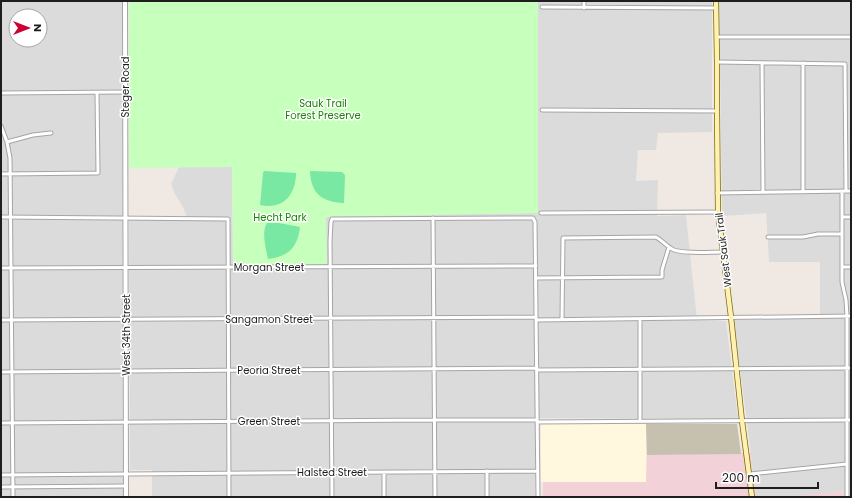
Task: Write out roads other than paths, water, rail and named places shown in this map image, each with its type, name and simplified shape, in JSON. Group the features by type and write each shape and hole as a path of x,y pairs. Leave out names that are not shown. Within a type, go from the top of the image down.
{"main road":[{"name":"West Sauk Trail","path":"716,1 718,212 752,497"}],"street":[{"name":"Steger Road","path":"125,1 125,172"},
{"path":"584,1 584,8"},
{"path":"542,7 716,8"},
{"path":"717,37 851,37"},
{"path":"717,62 845,64 842,282 846,300 847,316 847,497"},
{"path":"762,63 763,192"},
{"path":"803,63 803,192"},
{"path":"845,86 851,86"},
{"path":"1,93 125,92"},
{"path":"1,174 98,173 97,93"},
{"path":"542,110 716,111"},
{"path":"1,126 7,142 10,158 13,497"},
{"path":"7,142 32,135 51,133"},
{"name":"West 34th Street","path":"125,172 126,497"},
{"path":"717,193 851,191"},
{"path":"541,213 718,212"},
{"path":"842,217 851,217"},
{"path":"1,218 228,219 229,497"},
{"path":"433,218 435,497"},
{"path":"332,497 332,219 433,218 533,218 535,222 538,497"},
{"path":"768,237 804,237 818,234 842,234"},
{"path":"562,319 562,238 656,238 676,251 722,252"},
{"path":"536,278 662,276 662,270 669,247"},
{"name":"Morgan Street","path":"1,268 536,266"},
{"path":"843,267 851,267"},
{"name":"Sangamon Street","path":"1,320 434,318 640,319 851,316"},
{"path":"640,319 640,421"},
{"name":"Peoria Street","path":"1,372 126,370 640,370 851,368"},
{"name":"Green Street","path":"1,423 435,420 851,420"},
{"path":"750,474 847,464"},
{"path":"486,471 487,497"},
{"name":"Halsted Street","path":"1,475 538,471"},
{"path":"384,472 384,497"},
{"path":"1,487 126,486"}],"park label":[{"name":"Sauk Trail Forest Preserve","path":"323,108"},
{"name":"Hecht Park","path":"280,217"}]}
